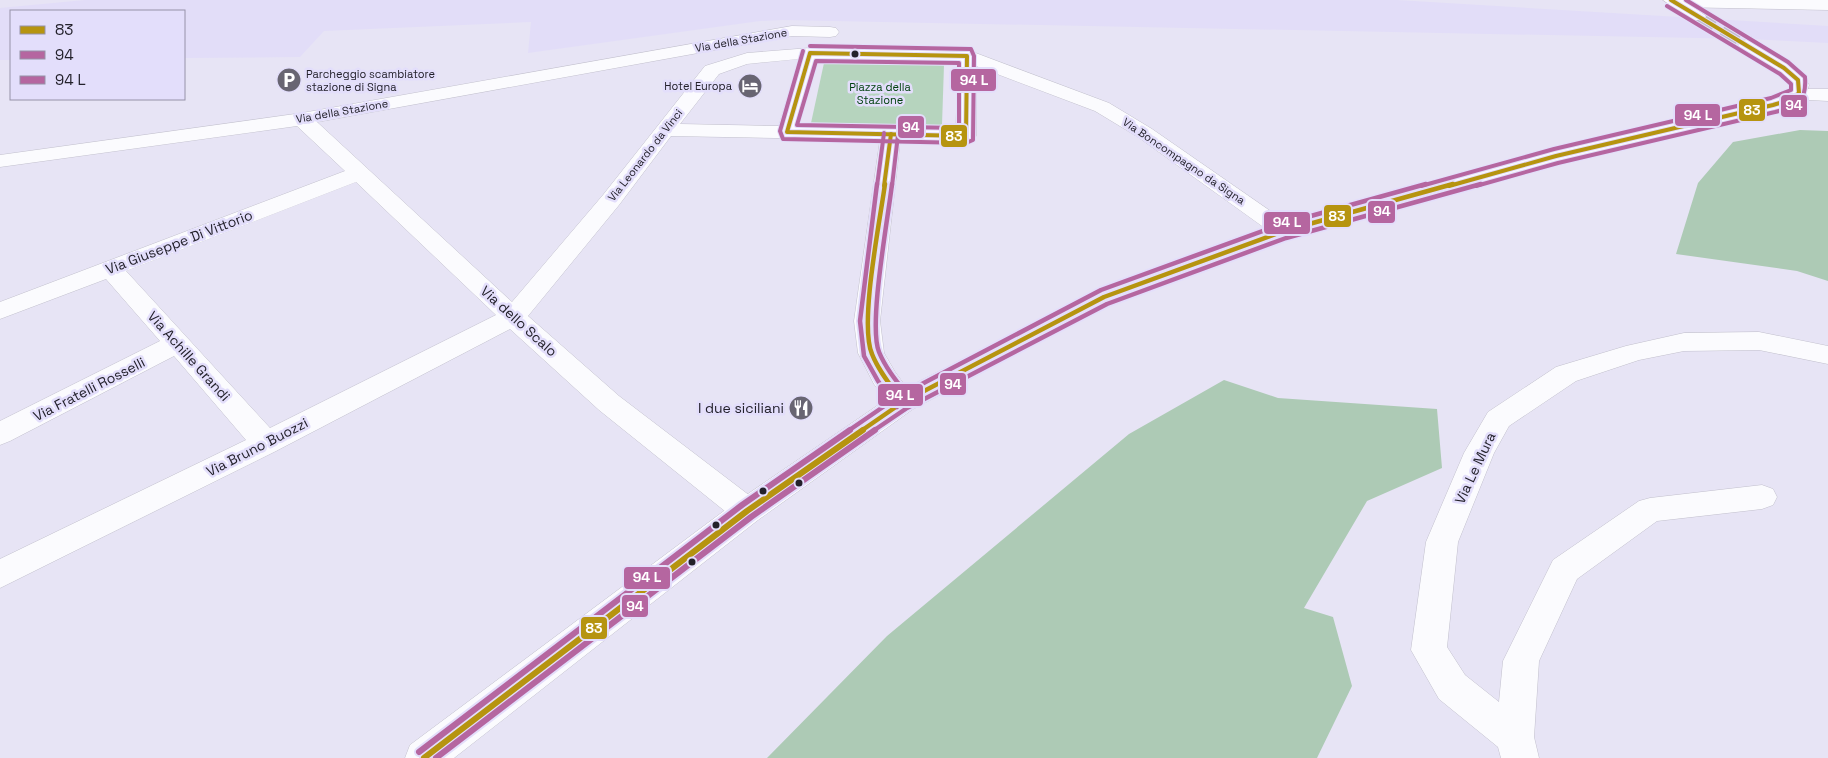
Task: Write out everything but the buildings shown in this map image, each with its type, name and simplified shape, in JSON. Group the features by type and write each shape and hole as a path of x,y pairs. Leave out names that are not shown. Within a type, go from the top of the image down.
{"street":[{"path":"1673,1 1781,1 1828,5"},
{"path":"1673,1 1698,16"},
{"name":"Via della Stazione","path":"0,161 302,119 792,31 830,32"},
{"path":"1747,45 1793,75 1800,86 1798,95"},
{"path":"666,130 966,136 967,56 810,53 788,132"},
{"name":"Via Leonardo da Vinci","path":"513,317 666,130 712,70 725,62 744,58 810,53"},
{"name":"Via Boncompagno da Signa","path":"967,56 1102,107 1145,133 1284,230"},
{"path":"424,758 747,511 903,402 1104,297 1284,230 1556,156 1773,105 1798,95 1828,95"},
{"name":"Via dello Scalo","path":"302,119 513,317 609,402 747,511"},
{"path":"891,134 867,321 871,353 884,377 903,402"},
{"name":"Via Giuseppe Di Vittorio","path":"0,312 359,173"},
{"name":"Via Achille Grandi","path":"111,269 266,443"},
{"name":"Via Bruno Buozzi","path":"0,574 266,443 513,317"},
{"name":"Via Le Mura","path":"1518,747 1452,687 1429,650 1442,542 1479,453 1498,419 1566,374 1635,352 1684,342 1759,341 1828,355"},
{"name":"Via Fratelli Rosselli","path":"0,434 178,343"},
{"path":"1518,747 1521,661 1565,570 1650,510 1762,497"}],"shaded area":[{"path":"85,0 1397,0 1828,26 1828,43 1748,39 783,20 760,21 528,53 531,22 324,31 300,57 185,58 185,10 10,10 10,60 0,60 0,8"}],"green space":[{"name":"Piazza della Stazione","path":"824,63 944,65 942,125 811,123"},
{"path":"1800,130 1828,131 1828,281 1797,271 1676,254 1698,183 1733,142"},
{"path":"1224,380 1278,398 1437,409 1442,468 1367,501 1304,608 1333,617 1352,686 1317,758 767,758 887,636 1129,434"}],"tunnel":[{"path":"1698,16 1747,45"}],"transit line":[{"name":"83","path":"424,758 747,511 903,402 1104,297 1284,231 1556,156 1773,105 1790,100 1799,93 1798,80 1784,68 1671,0"},
{"name":"94","path":"436,758 751,517 907,408 1107,304 1286,238 1558,163 1775,112 1790,108 1800,102 1805,93 1805,77 1788,62 1686,0"},
{"path":"419,752 742,505 899,396 1101,290 1282,224 1554,149 1771,98 1791,90 1791,84 1780,74 1667,6"},
{"path":"803,51 780,131 783,139 966,143 973,140 974,56 971,49 810,46"},
{"name":"83","path":"810,53 967,56 966,136 787,132 810,53"},
{"name":"94","path":"816,61 959,63 959,128 797,125 816,61"},
{"name":"94","path":"884,133 860,321 864,356 878,381 897,407"},
{"name":"83","path":"891,134 867,321 871,353 884,377 903,402"},
{"path":"898,135 875,321 878,351 890,373 909,397"}],"place":[{"name":"Parcheggio scambiatore stazione di Signa","path":"289,80"},
{"name":"Hotel Europa","path":"750,86"},
{"name":"I due siciliani","path":"801,408"}]}
